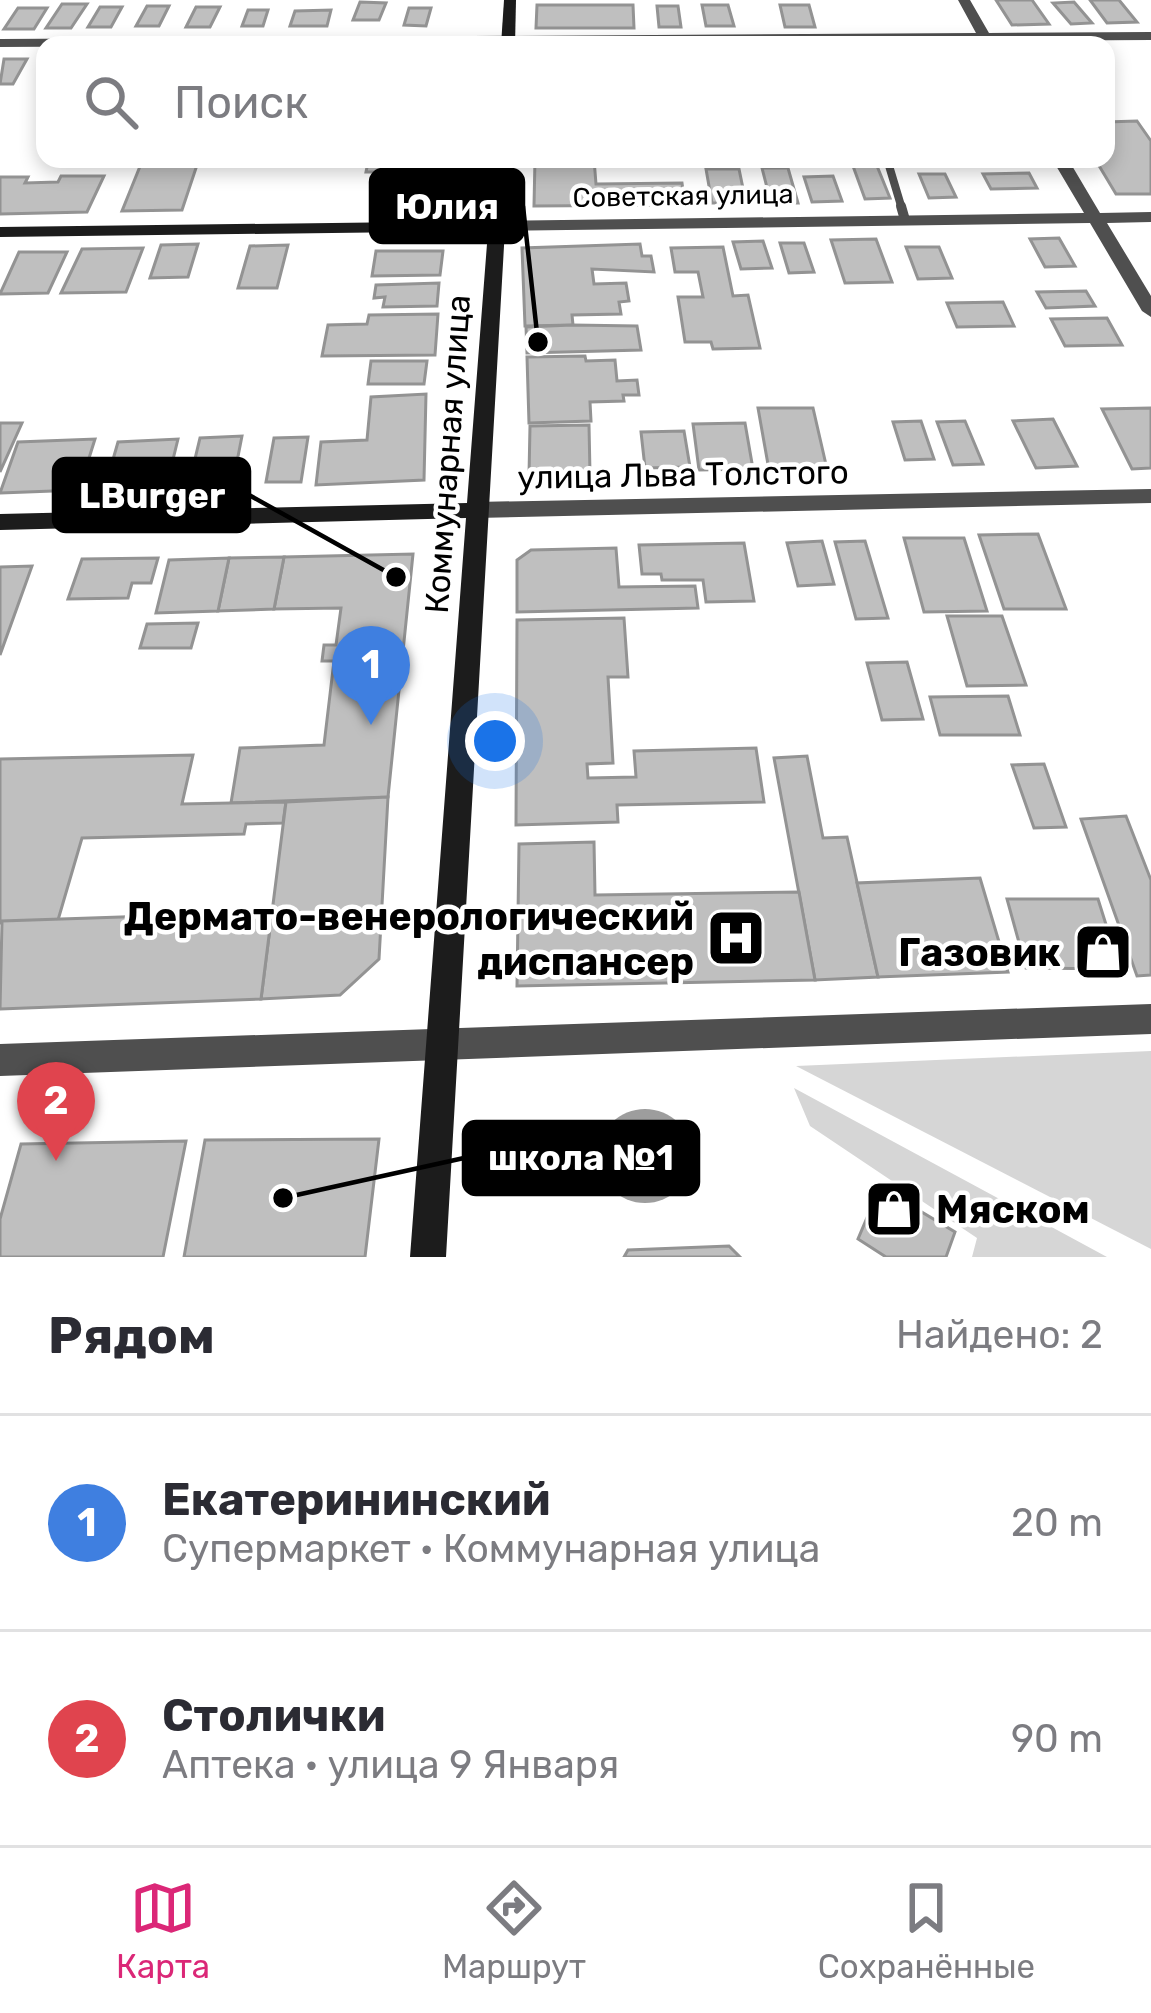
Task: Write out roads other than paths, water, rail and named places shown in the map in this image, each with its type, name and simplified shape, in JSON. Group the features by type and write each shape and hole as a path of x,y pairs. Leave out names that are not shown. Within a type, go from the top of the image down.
{"main road":[{"path":"508,36 510,0"},
{"name":"Коммунарная улица","path":"428,1257 500,168"},
{"name":"Советская улица","path":"0,232 496,226"},
{"name":"улица Льва Толстого","path":"0,522 476,510"}],"street":[{"path":"964,0 984,36"},
{"path":"1115,37 1151,36"},
{"path":"0,44 36,44"},
{"path":"1065,168 1151,310"},
{"name":"Советская улица","path":"496,226 1151,217"},
{"name":"улица Льва Толстого","path":"476,510 1151,496"},
{"path":"0,1060 1151,1019"}],"lane":[{"path":"890,168 905,220"}],"place":[{"name":"Юлия","path":"538,342"},
{"name":"LBurger","path":"396,577"},
{"name":"Екатерининский","path":"371,725"},
{"name":"Дермато-венерологический диспансер","path":"736,938"},
{"name":"Газовик","path":"1103,952"},
{"name":"Столички","path":"56,1161"},
{"name":"школа №1","path":"283,1198"},
{"name":"Мяском","path":"894,1209"}]}
